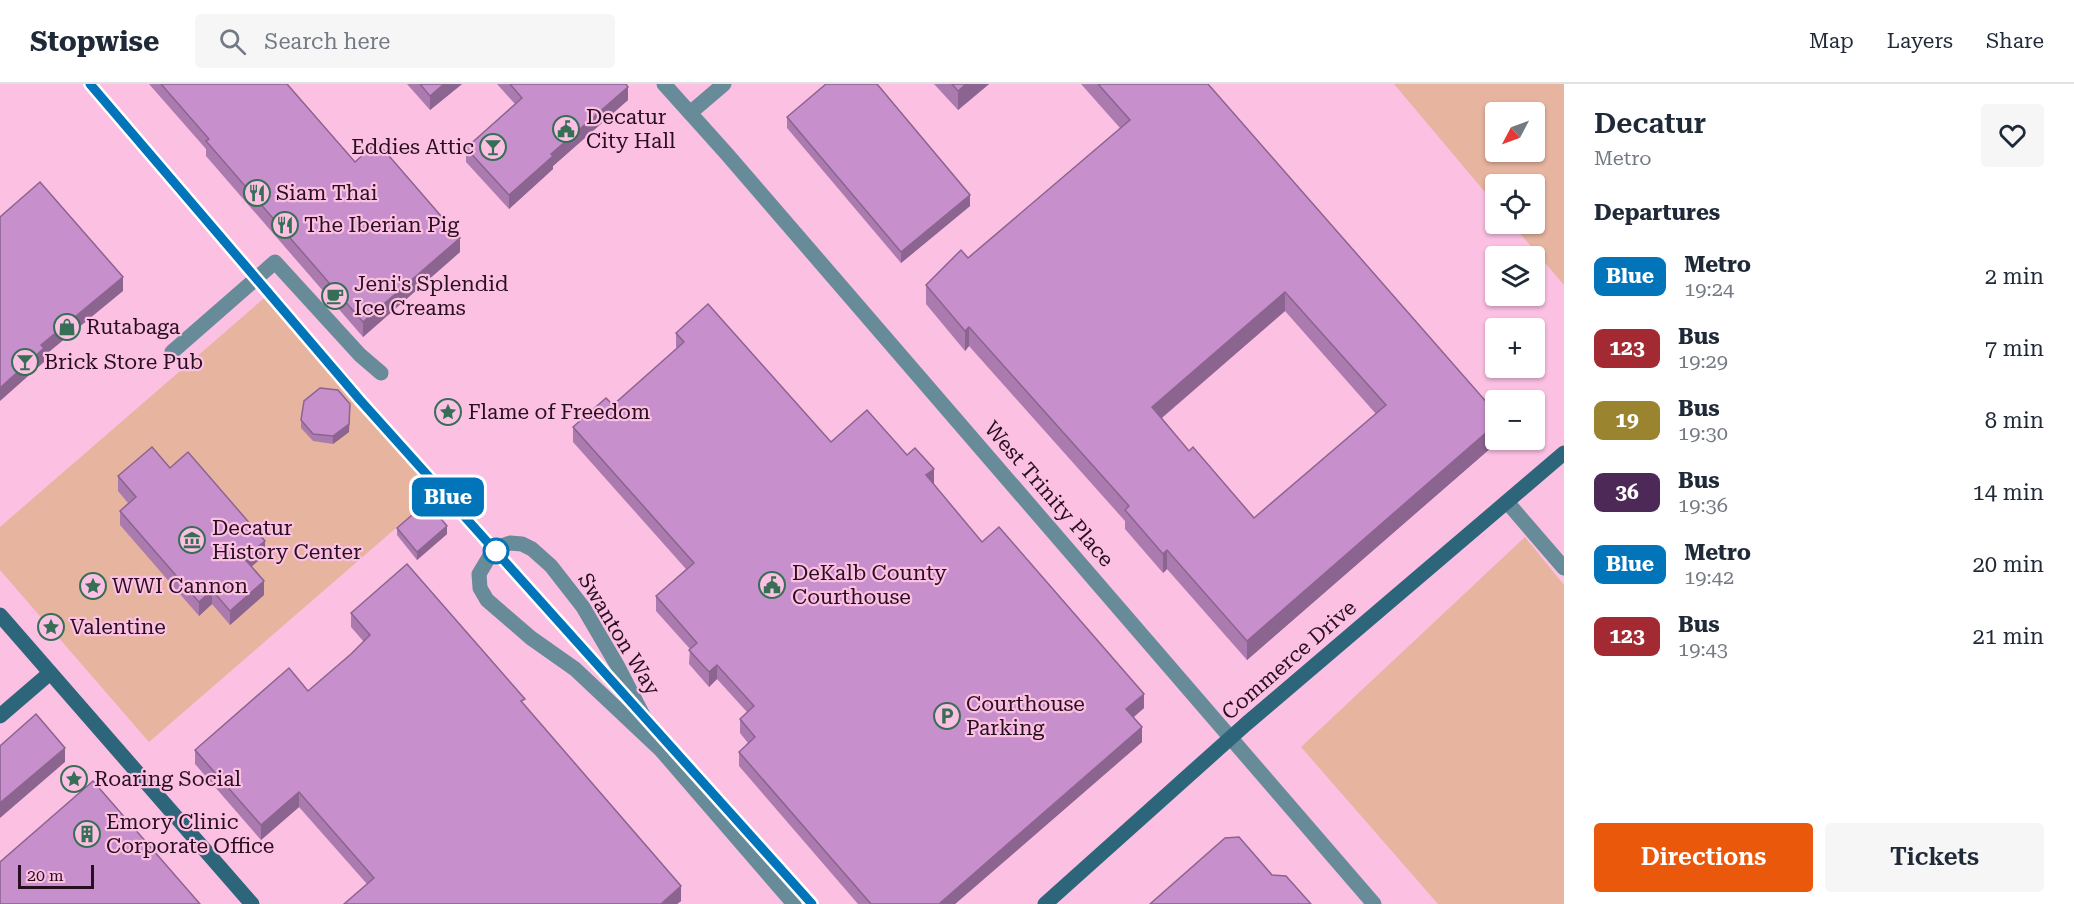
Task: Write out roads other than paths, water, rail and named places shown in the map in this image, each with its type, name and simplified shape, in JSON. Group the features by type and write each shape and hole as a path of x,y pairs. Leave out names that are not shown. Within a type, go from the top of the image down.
{"main road":[{"name":"Commerce Drive","path":"1045,904 1232,737 1564,453"},
{"path":"0,615 252,904"},
{"path":"0,716 50,673"}],"street":[{"name":"West Trinity Place","path":"664,84 1232,737 1374,904"},
{"path":"690,112 724,84"},
{"path":"172,352 275,262 360,355 381,373"},
{"path":"1507,502 1564,568"},
{"name":"Swanton Way","path":"661,750 617,665 583,607 551,566 532,549 522,544 510,543 501,546 491,554 479,574 480,588 487,600 531,638 575,669 661,750 794,904"}],"metro line":[{"name":"Blue","path":"90,84 360,400 812,904"}],"place":[{"name":"Decatur City Hall","path":"566,129"},
{"name":"Eddies Attic","path":"493,147"},
{"name":"Siam Thai","path":"257,193"},
{"name":"The Iberian Pig","path":"285,225"},
{"name":"Jeni's Splendid Ice Creams","path":"335,296"},
{"name":"Rutabaga","path":"67,327"},
{"name":"Brick Store Pub","path":"25,362"},
{"name":"Flame of Freedom","path":"448,412"},
{"name":"Decatur History Center","path":"192,540"},
{"name":"DeKalb County Courthouse","path":"772,585"},
{"name":"WWI Cannon","path":"93,586"},
{"name":"Valentine","path":"51,627"},
{"name":"Courthouse Parking","path":"947,716"},
{"name":"Roaring Social","path":"74,779"},
{"name":"Emory Clinic Corporate Office","path":"87,834"}]}
